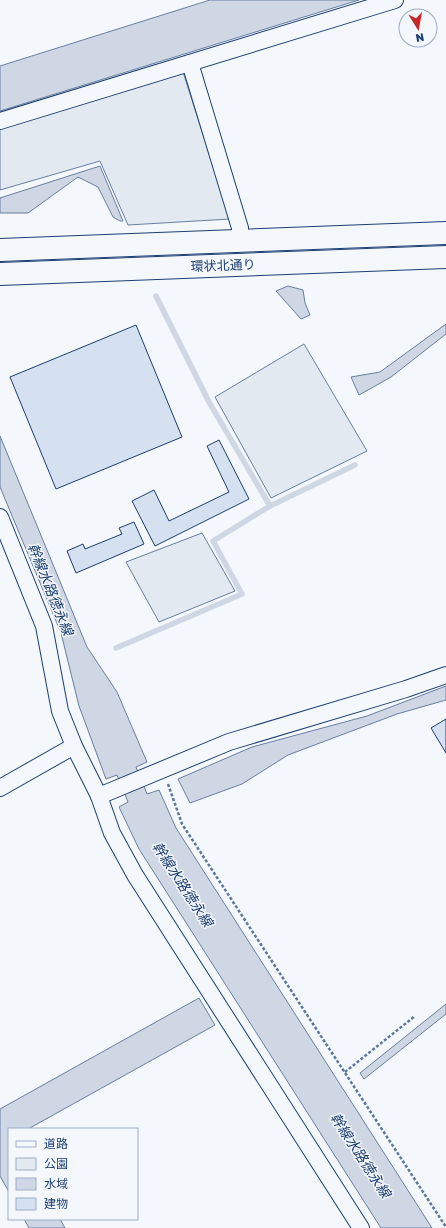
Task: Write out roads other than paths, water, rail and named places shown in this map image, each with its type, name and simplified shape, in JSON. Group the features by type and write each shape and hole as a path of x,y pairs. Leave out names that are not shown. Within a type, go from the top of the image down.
{"highway":[{"name":"環状北通り","path":"0,250 446,233"},
{"name":"環状北通り","path":"0,274 446,256"}],"street":[{"path":"0,121 396,0"},
{"path":"190,63 240,228 240,241"},
{"path":"0,517 44,626 60,711 74,746 99,796 112,833 135,875 359,1228"},
{"path":"99,796 162,769 263,731 406,689 446,675"},
{"path":"0,788 74,746"}],"water":[{"path":"210,0 359,0 0,111 0,66"},
{"path":"100,166 123,221 113,217 98,187 78,177 28,213 0,213 0,198"},
{"path":"288,286 303,290 305,303 310,315 301,319 276,291"},
{"path":"446,324 446,334 391,377 359,395 351,377 380,372"},
{"name":"幹線水路徳永線","path":"0,436 87,647 117,692 147,762 136,767 147,794 159,790 176,828 432,1228 381,1228 139,849 119,807 128,802 117,775 106,779 79,706 61,633 0,487"},
{"path":"446,686 446,700 397,714 288,755 242,784 190,803 178,779 252,747 367,716"},
{"path":"199,998 215,1025 30,1128 8,1128 8,1190 0,1176 0,1109"},
{"path":"446,1004 446,1014 364,1079 360,1073"},
{"path":"25,1220 61,1220 65,1228 29,1228"}],"waterway":[{"path":"116,648 242,594 213,541 270,506 209,402 156,296"},
{"path":"270,506 355,465"}]}
